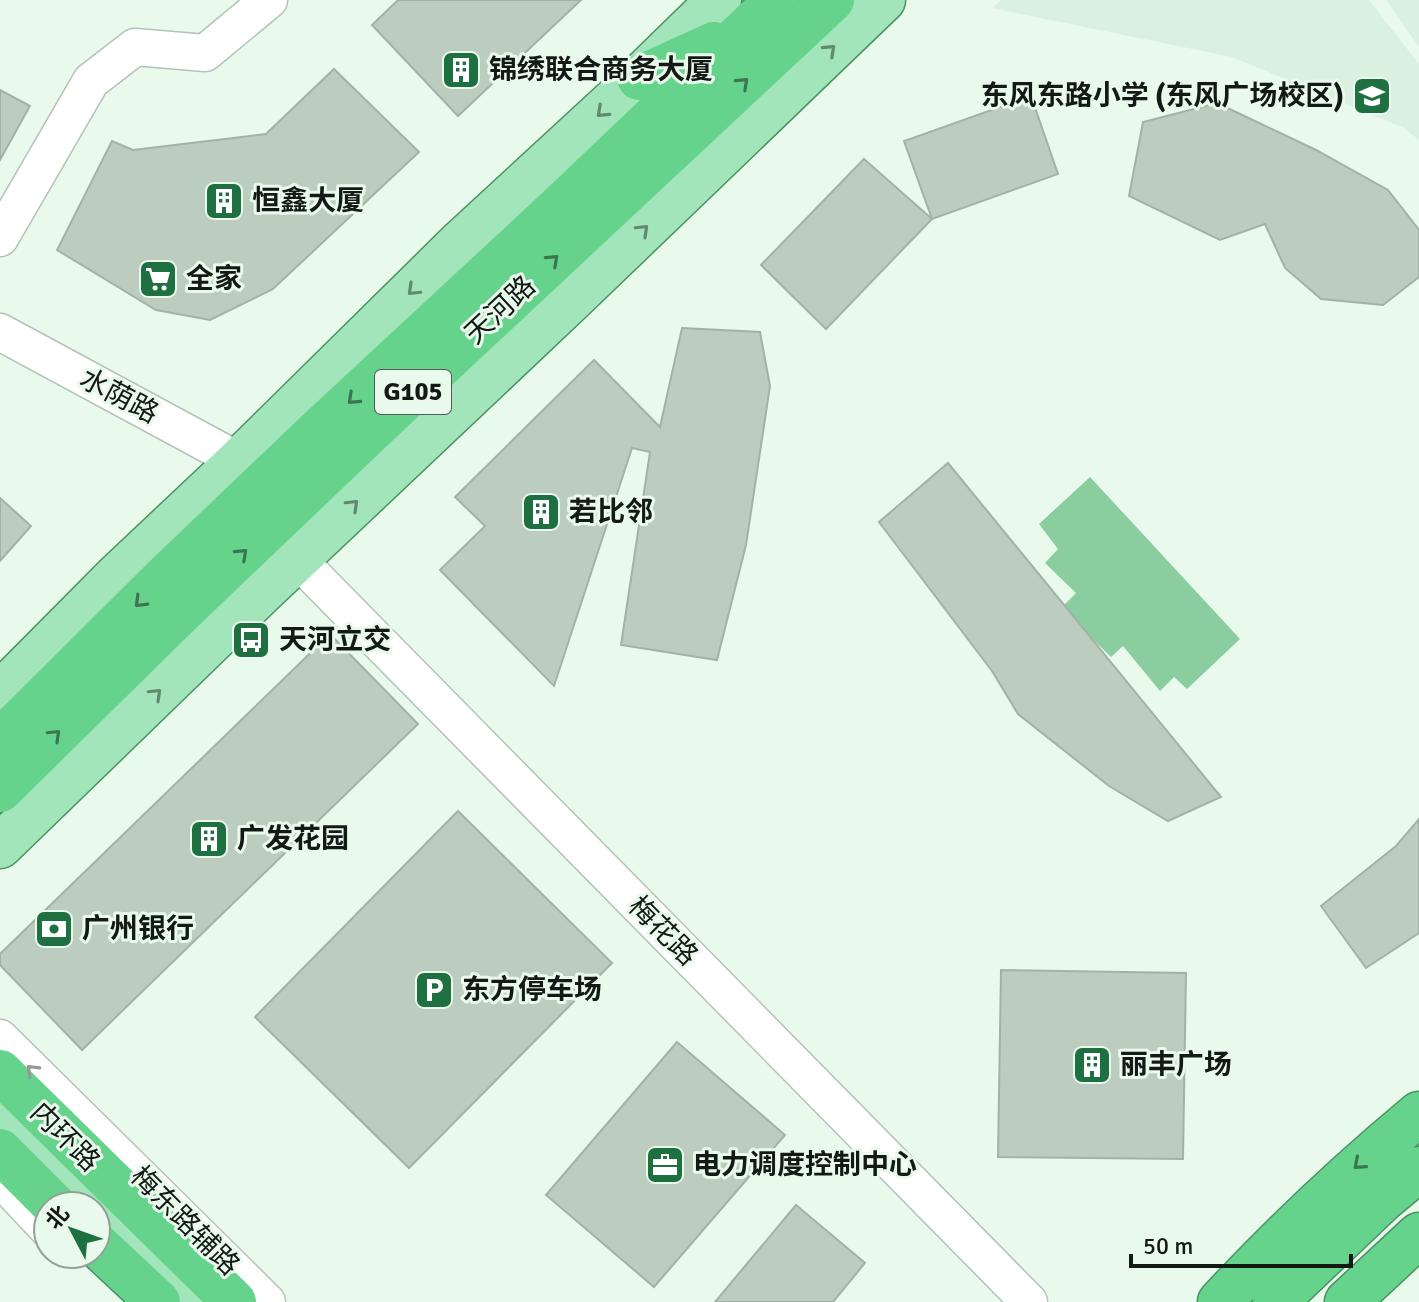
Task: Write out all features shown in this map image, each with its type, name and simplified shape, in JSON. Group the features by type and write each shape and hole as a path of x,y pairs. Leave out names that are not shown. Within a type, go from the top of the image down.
{"highway":[{"name":"天河路","path":"0,741 166,576 567,200 732,15 777,0"},
{"name":"天河路","path":"0,790 367,435 832,0"},
{"path":"639,78 732,15"},
{"path":"239,461 317,432"},
{"name":"内环路","path":"0,1072 219,1298"},
{"path":"1220,1302 1304,1215 1419,1114"},
{"name":"内环路","path":"0,1151 39,1190"},
{"path":"1275,1302 1419,1169"},
{"path":"1347,1302 1419,1235"},
{"path":"112,1259 158,1302"},
{"path":"88,1270 120,1302"}],"main road":[{"path":"0,846 883,0"},
{"path":"0,694 460,243 639,78"},
{"path":"0,1092 219,1298"},
{"path":"0,1116 76,1190"},
{"path":"112,1221 219,1298"}],"street":[{"path":"0,238 91,81 135,47 205,53 269,0"},
{"name":"水荫路","path":"0,332 239,461"},
{"name":"梅花路","path":"297,559 1029,1302"},
{"name":"梅东路辅路","path":"0,1038 267,1302"},
{"path":"0,1180 32,1213"}],"shaded area":[{"name":"东风东路小学 (东风广场校区)","path":"1001,0 1369,0 1419,64 1419,140 1404,128 1232,57 992,8"},
{"path":"1386,0 1419,0 1419,47"},
{"path":"1090,477 1240,639 1187,689 1174,677 1160,691 1123,646 1111,657 1061,608 1076,593 1045,563 1058,549 1039,524"}],"building":[{"name":"锦绣联合商务大厦","path":"398,0 581,0 458,116 372,25"},
{"name":"恒鑫大厦","path":"334,69 419,152 273,289 210,320 156,310 57,250 112,141 133,150 266,134"},
{"path":"0,90 30,106 0,160"},
{"path":"1031,96 1058,174 932,219 904,141"},
{"path":"1217,103 1316,150 1388,190 1419,230 1419,277 1383,305 1321,299 1285,268 1265,224 1220,240 1129,196 1143,122"},
{"path":"864,159 932,219 826,329 761,265"},
{"path":"682,328 760,332 770,386 746,545 717,660 621,645 650,452 632,448 554,686 440,570 485,526 455,497 594,360 660,427"},
{"path":"948,463 1221,797 1168,821 1109,786 1018,714 992,671 879,522"},
{"path":"0,498 31,526 0,561"},
{"name":"广发花园","path":"330,634 418,724 82,1050 0,965 0,954"},
{"name":"东方停车场","path":"458,811 612,963 409,1168 255,1017"},
{"path":"1419,819 1419,933 1366,968 1321,906 1396,846"},
{"name":"丽丰广场","path":"1001,970 1186,973 1183,1159 998,1157"},
{"name":"电力调度控制中心","path":"677,1042 785,1135 654,1287 546,1195"},
{"path":"796,1205 865,1263 833,1302 715,1302"}],"place":[{"name":"锦绣联合商务大厦","path":"461,70"},
{"name":"东风东路小学 (东风广场校区)","path":"1372,96"},
{"name":"恒鑫大厦","path":"224,201"},
{"name":"全家","path":"158,279"},
{"name":"若比邻","path":"541,512"},
{"name":"天河立交","path":"251,640"},
{"name":"广发花园","path":"209,839"},
{"name":"广州银行","path":"54,929"},
{"name":"东方停车场","path":"434,990"},
{"name":"丽丰广场","path":"1092,1065"},
{"name":"电力调度控制中心","path":"665,1165"}]}
